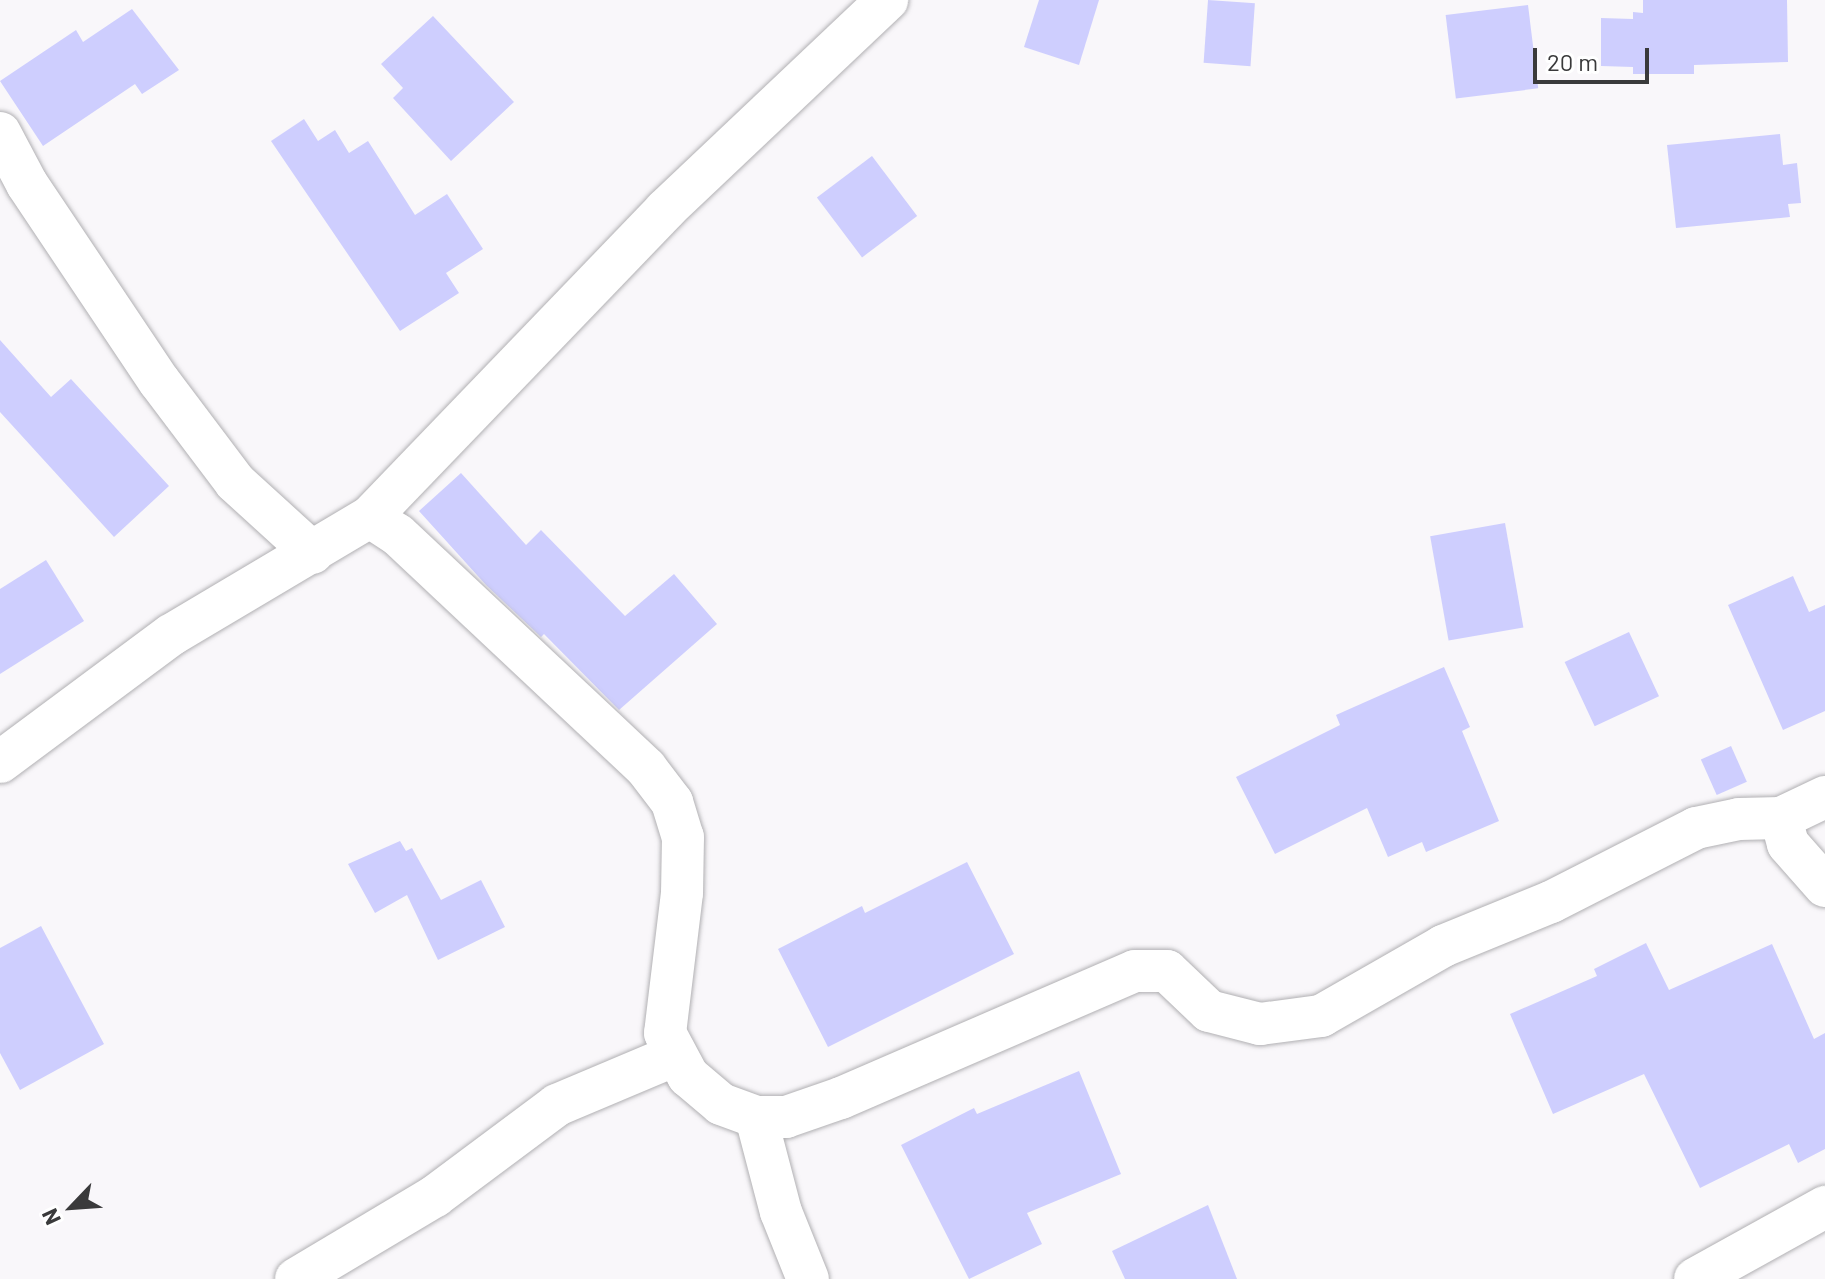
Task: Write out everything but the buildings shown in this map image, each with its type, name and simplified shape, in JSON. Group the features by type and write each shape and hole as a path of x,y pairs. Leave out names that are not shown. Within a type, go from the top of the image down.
{"street":[{"path":"0,762 171,635 370,517 665,210 887,0"},
{"path":"0,133 27,184 159,381 235,482 313,553"},
{"path":"370,517 398,535 623,746 672,802 683,837 682,893 666,999 665,1033 673,1056 721,1104 756,1117 786,1117 841,1098 1135,971 1167,971 1209,1011 1260,1024 1321,1016 1443,946 1551,902 1696,828 1739,819 1781,818 1825,797"},
{"path":"1781,818 1788,844 1825,886"},
{"path":"296,1279 346,1266 557,1105 673,1056"},
{"path":"756,1117 781,1212 808,1279"},
{"path":"1695,1279 1825,1207"}]}
